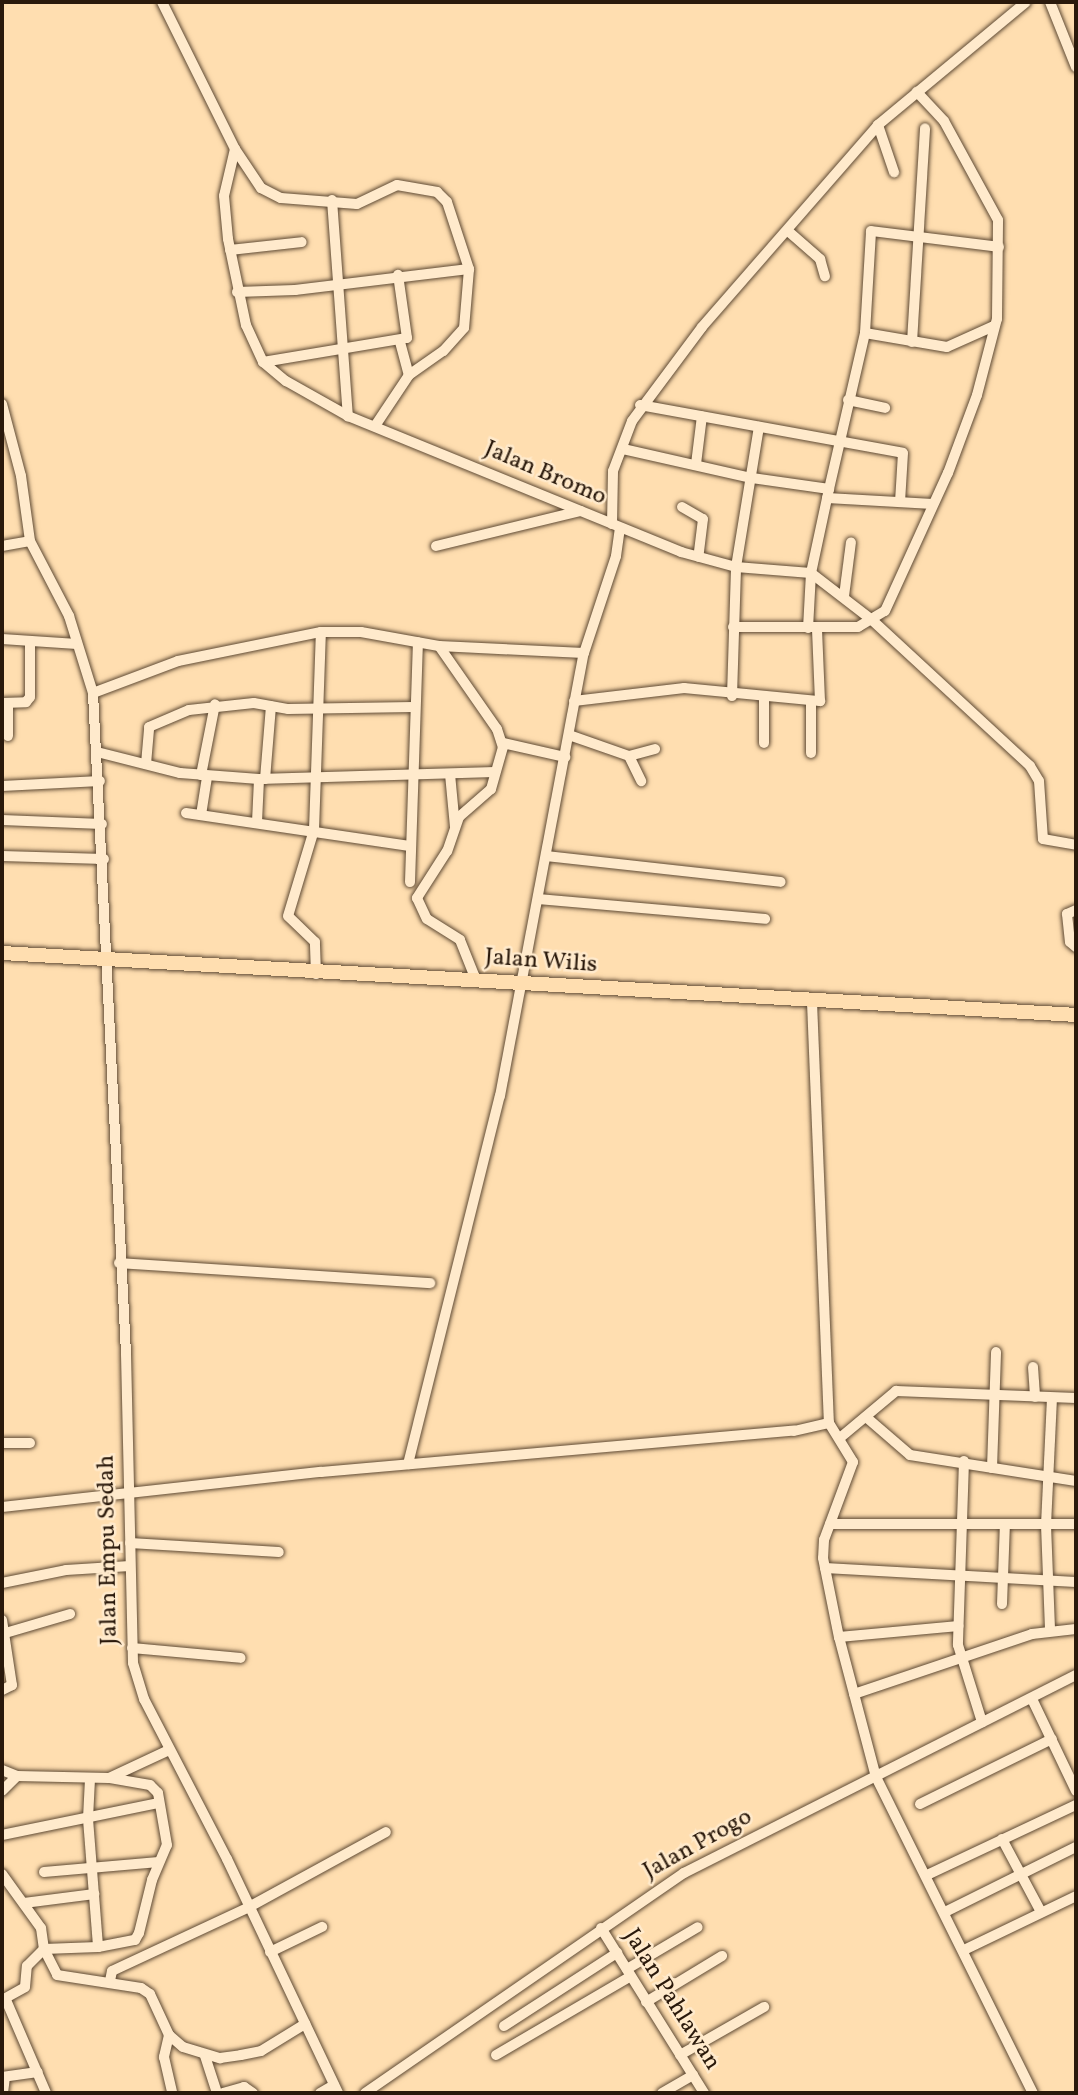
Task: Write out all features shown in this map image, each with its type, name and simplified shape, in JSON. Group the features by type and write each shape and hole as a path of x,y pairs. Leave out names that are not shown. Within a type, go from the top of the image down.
{"main road":[{"name":"Jalan Wilis","path":"2,953 316,974 476,980 812,1002 1076,1015"}],"street":[{"path":"162,2 235,149 268,193 360,204 397,185 437,192 452,211 468,269 464,328 443,351 409,375 375,426"},
{"path":"408,1464 500,1096 584,653 613,567 616,526 613,471 640,405 702,327 878,125 1026,2"},
{"path":"1050,2 1076,67"},
{"path":"1064,36 1076,31"},
{"path":"733,627 858,626 885,611 933,505 973,405 994,326 998,220 944,121 921,89"},
{"path":"878,125 894,172"},
{"path":"912,342 921,235 925,128"},
{"path":"235,149 224,196 230,250 237,292 263,362 340,347 400,342 409,334 398,275"},
{"path":"332,200 340,347 348,416"},
{"path":"574,701 684,688 764,699 821,699 813,628 811,573 865,333 869,235 883,229 999,247"},
{"path":"788,231 820,259 825,276"},
{"path":"230,250 302,243"},
{"path":"237,292 468,269"},
{"path":"865,333 947,346 994,326"},
{"path":"400,342 409,375"},
{"name":"Jalan Bromo","path":"263,362 296,388 348,416 616,526 698,557 736,567 811,573"},
{"path":"848,400 885,408"},
{"name":"Jalan Empu Sedah","path":"2,404 20,476 30,541 69,617 93,694 104,859 129,1490 132,1648 144,1699 249,1906 336,2089"},
{"path":"640,405 905,454 900,502"},
{"path":"695,464 702,416"},
{"path":"727,695 736,567 759,427"},
{"path":"624,449 828,493 933,505"},
{"path":"682,507 703,519 698,557"},
{"path":"436,546 581,511"},
{"path":"2,545 30,541"},
{"path":"844,596 851,542"},
{"path":"811,573 872,620 1036,774 1043,839 1076,845"},
{"path":"93,694 178,661 321,632 361,632 439,646 584,653"},
{"path":"316,974 315,942 288,916 314,830 321,632"},
{"path":"2,639 77,644"},
{"path":"8,736 5,703 26,702 30,697 30,641"},
{"path":"410,882 415,775 413,707 418,642"},
{"path":"439,646 503,743 565,757"},
{"path":"764,699 764,743"},
{"path":"811,701 811,753"},
{"path":"146,764 147,737 156,721 215,704 319,708 413,707"},
{"path":"201,815 215,704"},
{"path":"257,822 271,706"},
{"path":"569,735 629,756 655,749"},
{"path":"476,980 460,940 427,919 417,898 456,829 463,811 491,789 503,743"},
{"path":"97,752 204,776 262,779 495,772"},
{"path":"629,756 642,781"},
{"path":"450,774 456,829"},
{"path":"2,786 100,781"},
{"path":"186,813 410,846"},
{"path":"2,820 102,824"},
{"path":"2,856 104,859"},
{"path":"546,856 781,882"},
{"path":"538,899 765,919"},
{"path":"1076,910 1067,914 1070,942 1076,947"},
{"path":"812,1002 836,1430 852,1469 824,1540 825,1568 853,1695 876,1777 1033,2093"},
{"path":"119,1264 430,1283"},
{"path":"992,1468 996,1352"},
{"path":"1033,1367 1035,1397"},
{"path":"2,1507 129,1490 408,1464 836,1430 866,1417 896,1391 1076,1398"},
{"path":"1050,1629 1046,1525 1051,1477 1052,1398"},
{"path":"866,1417 910,1455 964,1461 1076,1481"},
{"path":"2,1443 30,1443"},
{"path":"964,1461 959,1523 959,1659 982,1722"},
{"path":"830,1524 1076,1524"},
{"path":"1002,1604 1004,1524"},
{"path":"130,1543 279,1552"},
{"path":"2,1583 66,1570 130,1566"},
{"path":"825,1568 1076,1581"},
{"path":"4,1633 70,1614"},
{"path":"2,1620 12,1685 2,1690"},
{"path":"839,1637 958,1626"},
{"path":"853,1695 1050,1629 1076,1629"},
{"path":"132,1648 241,1658"},
{"name":"Jalan Progo","path":"365,2093 684,1873 1076,1675"},
{"path":"1032,1699 1076,1791"},
{"path":"920,1804 1052,1739"},
{"path":"109,1778 169,1750"},
{"path":"2,1769 18,1776 109,1778 150,1785 158,1793 167,1845 159,1862 135,1940 98,1947 44,1949 27,1966 24,1987 4,2000 46,2093"},
{"path":"2,1791 18,1776"},
{"path":"90,1779 88,1819 98,1947"},
{"path":"2,1835 158,1803"},
{"path":"927,1875 1076,1805"},
{"path":"110,1981 112,1971 249,1906 386,1832"},
{"path":"1002,1839 1041,1912"},
{"path":"945,1912 1076,1847"},
{"path":"44,1872 159,1862"},
{"path":"2,1874 41,1928 44,1949 57,1975 110,1981 150,1994 169,2035 205,2056 220,2058 261,2050 305,2024"},
{"path":"24,1903 94,1894"},
{"path":"964,1950 1076,1896"},
{"path":"270,1952 321,1927"},
{"path":"496,2055 698,1927"},
{"name":"Jalan Pahlawan","path":"601,1928 704,2093"},
{"path":"504,2026 617,1953"},
{"path":"646,2002 722,1956"},
{"path":"680,2055 764,2007"},
{"path":"169,2035 164,2057 172,2093"},
{"path":"205,2056 217,2093"},
{"path":"3,2093 3,2077 38,2072"},
{"path":"662,2093 693,2075"},
{"path":"223,2093 244,2087 253,2093"},
{"path":"320,2093 336,2089"}]}
